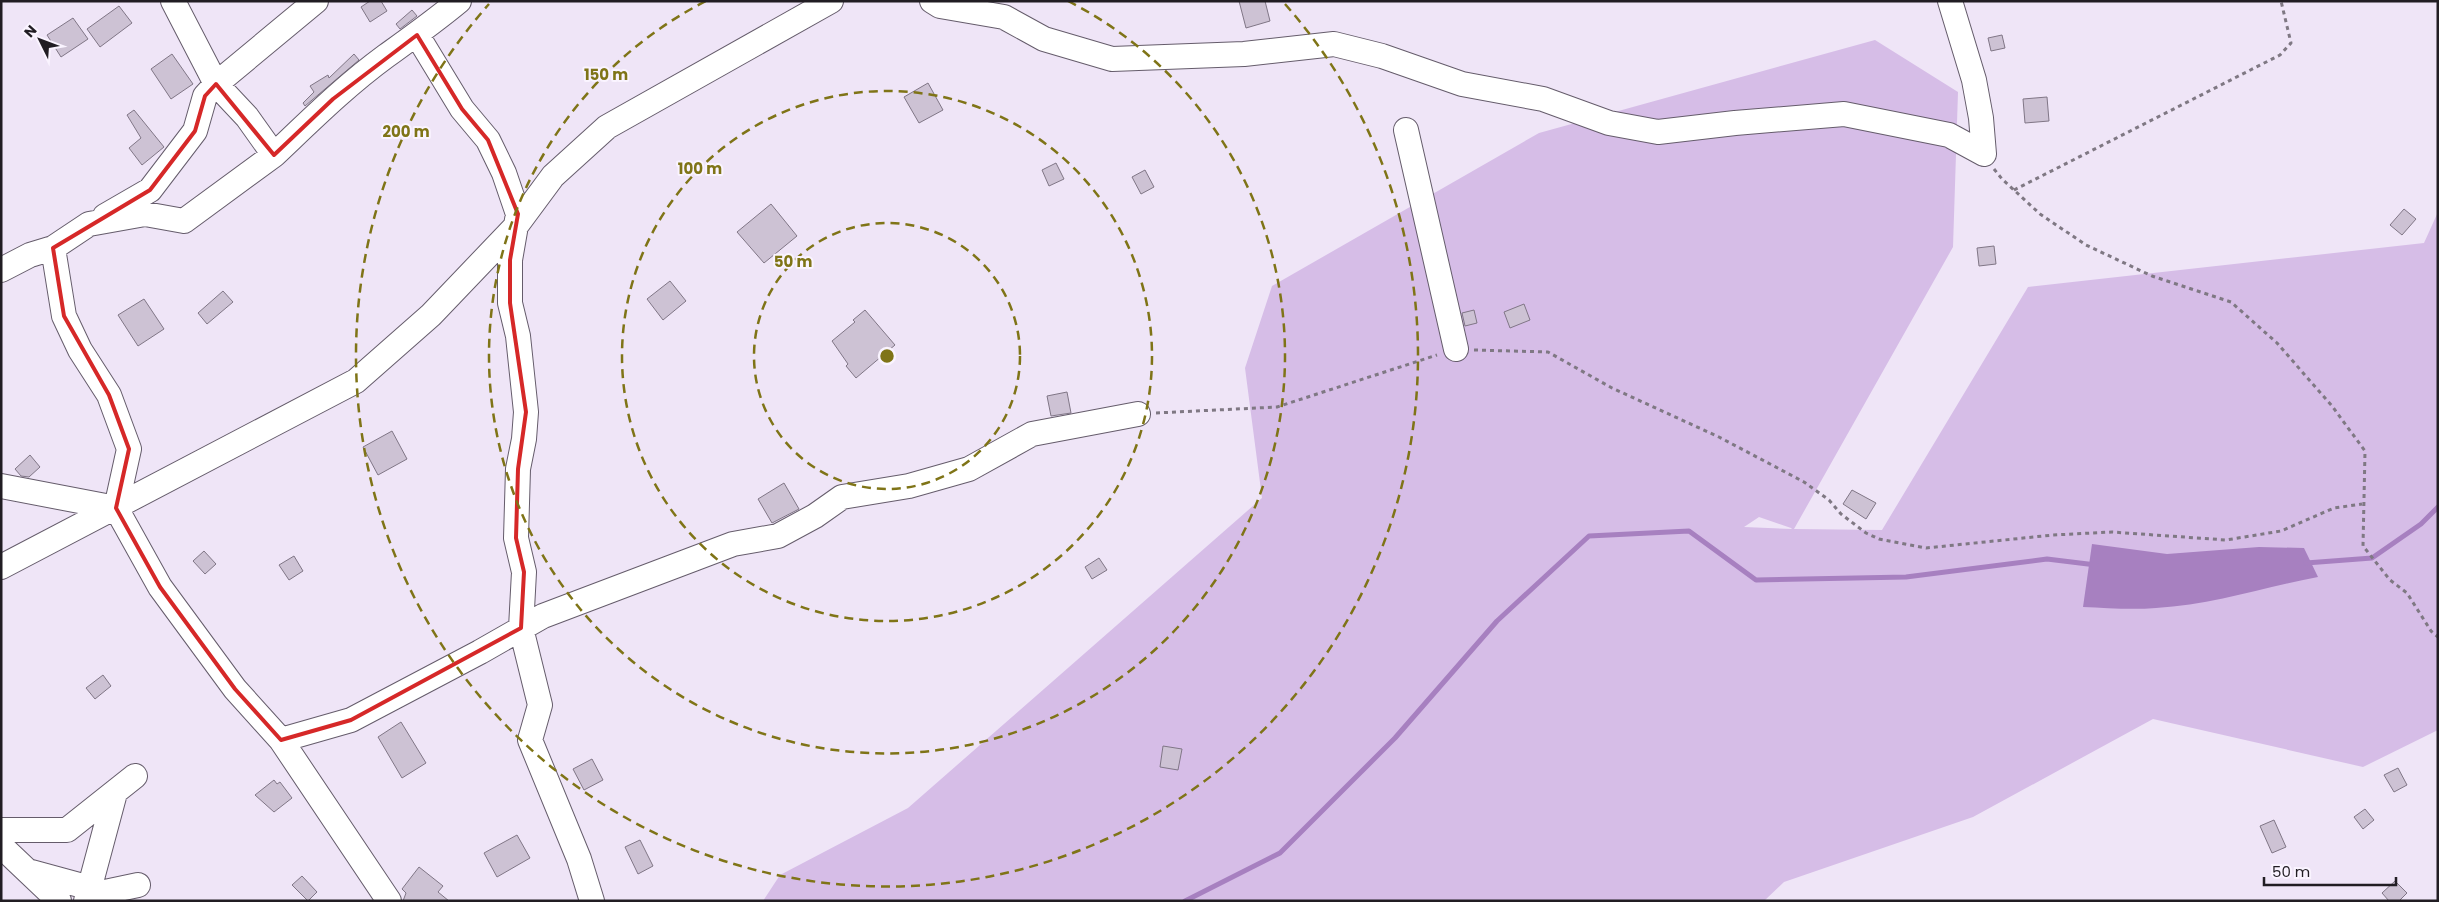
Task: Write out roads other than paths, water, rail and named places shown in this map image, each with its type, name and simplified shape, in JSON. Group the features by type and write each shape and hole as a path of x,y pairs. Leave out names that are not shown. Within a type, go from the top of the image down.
{"street":[{"path":"173,1 216,84 247,117 274,155"},
{"path":"1,270 30,255 53,248 89,224 150,190 195,131 206,96 216,84 316,1"},
{"path":"89,224 145,214 184,221 274,155 333,99 459,1"},
{"path":"932,1 940,6 1004,17 1044,39 1112,59 1244,54 1334,44 1382,56 1462,84 1543,100 1609,123 1658,132 1735,122 1844,114 1949,135 1984,154 1982,118 1974,80 1950,1"},
{"path":"1,567 356,381 431,315 516,226 553,176 607,127 826,3"},
{"path":"417,35 462,109 488,140 504,173 518,214 510,260 510,303 518,336 526,412 524,439 518,468 516,538 524,572 521,628 540,705 530,740 579,859 592,901"},
{"path":"1406,130 1456,349"},
{"path":"53,248 64,316 80,350 110,395 129,449 116,508 160,587 235,688 281,740 389,901"},
{"path":"281,740 351,720 553,612 733,544 778,536 815,516 842,497 909,486 969,469 1032,434 1138,414"},
{"path":"1,486 116,508"},
{"path":"1,830 67,830 135,776"},
{"path":"87,894 115,793"},
{"path":"1,846 59,901"},
{"path":"28,871 87,894 138,885"}],"waterway":[{"path":"2306,563 2372,558 2421,524 2438,507"},
{"path":"1185,901 1280,853 1395,738 1497,621 1589,536 1689,531 1756,580 1906,577 2047,559 2096,565"}]}
